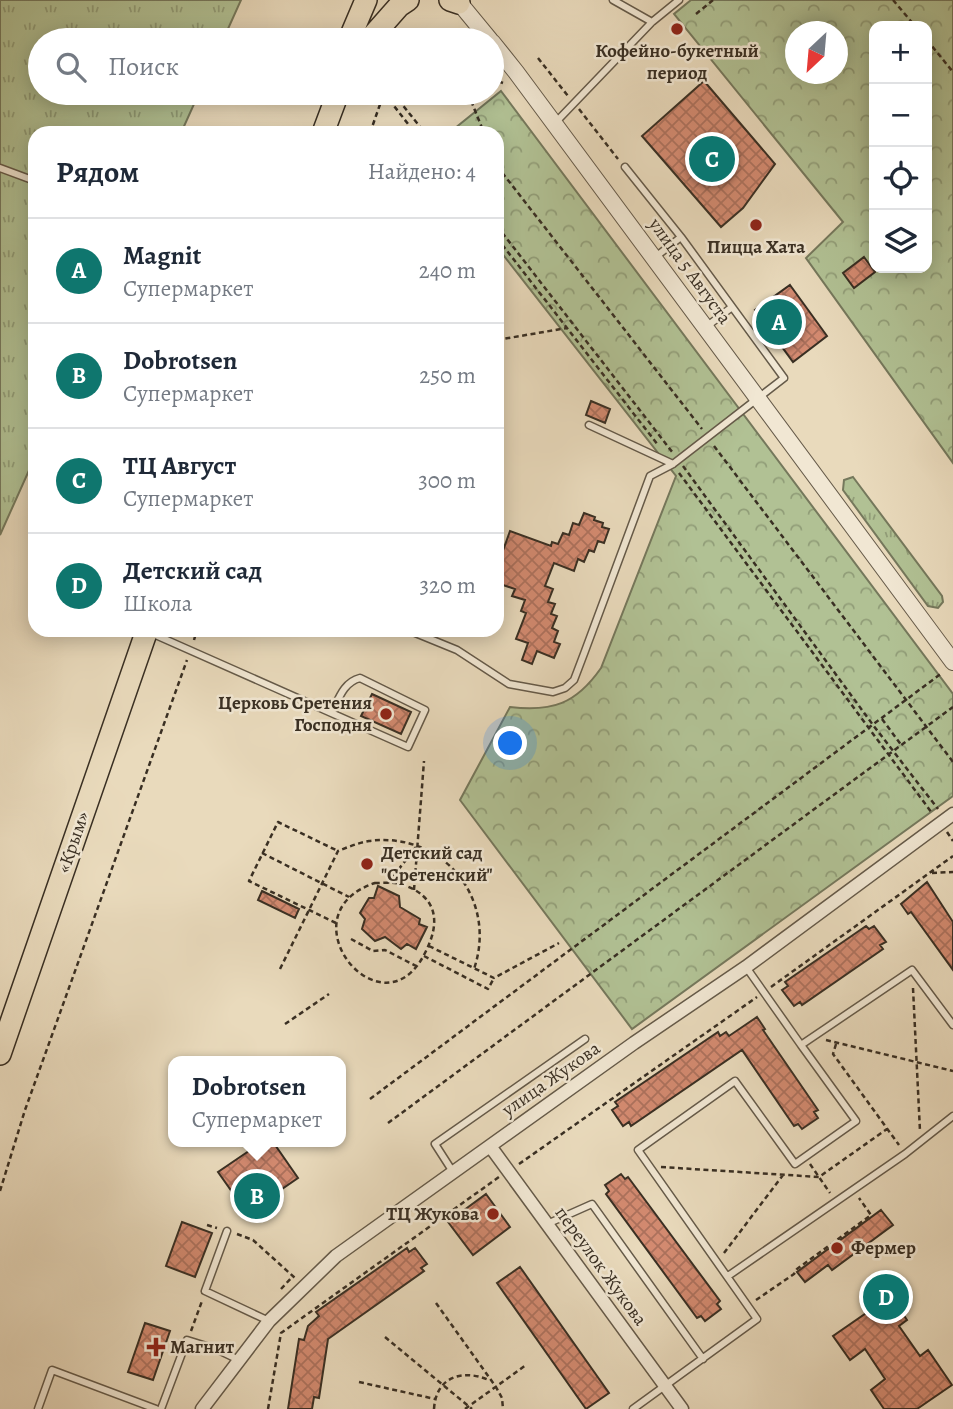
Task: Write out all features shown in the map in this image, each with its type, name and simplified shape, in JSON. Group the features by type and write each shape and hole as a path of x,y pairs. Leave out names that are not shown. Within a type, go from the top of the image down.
{"highway":[{"path":"355,28 368,0"},
{"path":"360,28 368,0"},
{"path":"380,28 408,0"},
{"path":"318,126 326,105"},
{"path":"326,126 334,105"},
{"name":"«Крым»","path":"0,1032 137,637"},
{"name":"«Крым»","path":"0,1054 144,637"}],"street":[{"name":"улица 5 Августа","path":"455,1 479,28"},
{"name":"улица 5 Августа","path":"504,58 758,398 948,667"},
{"name":"улица Жукова","path":"202,1409 270,1321 336,1256 746,967 946,819"},
{"name":"переулок Жукова","path":"489,1146 682,1409"}],"lane":[{"path":"613,0 652,22"},
{"path":"555,124 652,22 679,0"},
{"path":"425,637 457,650 509,684 553,692 565,688 574,680 650,476 676,462 784,378 681,237 625,167"},
{"path":"0,168 28,178"},
{"path":"654,258 681,237"},
{"path":"705,327 732,307"},
{"path":"589,425 676,462"},
{"path":"161,637 408,747 425,710 360,678 352,680 344,689 332,712"},
{"path":"632,1409 757,1319 638,1150 735,1081 794,1164 856,1121 746,967"},
{"path":"801,1045 912,970 953,1025"},
{"path":"453,1172 435,1144 584,1039"},
{"path":"728,1276 905,1154 953,1116"},
{"path":"547,1224 593,1204 703,1359"},
{"path":"227,1231 205,1291 270,1321"},
{"path":"38,1409 52,1370 158,1409 187,1340 239,1360"}],"path":[{"path":"696,14 713,0"},
{"path":"893,0 911,21"},
{"path":"932,46 953,72"},
{"path":"538,58 625,167"},
{"path":"372,126 380,105"},
{"path":"393,105 410,126"},
{"path":"403,105 419,126"},
{"path":"473,105 481,126"},
{"path":"504,175 708,438 953,762"},
{"path":"504,235 946,819 953,841"},
{"path":"504,247 676,462 888,756 946,819"},
{"path":"504,339 567,328"},
{"path":"0,1191 25,1110 195,637"},
{"path":"370,1099 882,719 948,667"},
{"path":"388,1123 953,707"},
{"path":"882,719 902,746"},
{"path":"414,890 424,761"},
{"path":"335,923 249,881 278,822 338,851 371,841 417,846 444,859 472,895 478,912 480,952 474,969"},
{"path":"388,883 417,846"},
{"path":"280,969 338,851"},
{"path":"262,853 349,897"},
{"path":"268,1409 281,1333 953,856"},
{"path":"930,873 953,872"},
{"path":"375,883 400,884 414,890 433,910 436,922 429,946 418,967 409,976 388,983 362,975 343,955 335,938 335,923 341,907 362,887 375,883"},
{"path":"351,939 373,951 385,950 418,967"},
{"path":"424,956 488,989 494,978 559,943"},
{"path":"429,946 494,978"},
{"path":"912,970 920,1142"},
{"path":"285,1024 329,993"},
{"path":"813,1037 953,1071"},
{"path":"837,1043 833,1054 905,1154"},
{"path":"650,1166 819,1177 887,1129"},
{"path":"805,1157 836,1201"},
{"path":"717,1261 783,1175"},
{"path":"748,1306 871,1215 852,1190"},
{"path":"207,1225 253,1240 304,1287"},
{"path":"187,1340 205,1291"},
{"path":"436,1303 496,1387 502,1398 503,1409"},
{"path":"385,1337 468,1408 526,1365"},
{"path":"435,1409 435,1399 453,1377 476,1374 489,1380"},
{"path":"359,1382 435,1399"}],"green space":[{"path":"0,0 241,0 228,28 28,28 28,105 194,105 184,126 28,126 28,473 0,535"},
{"path":"691,0 953,0 953,463 806,258 843,222 674,14"},
{"path":"504,95 953,694 953,796 632,1029 460,800 510,707 538,708 562,703 582,690 601,668 676,476 504,256 504,126 458,126 484,105 504,105"},
{"path":"853,477 942,596 943,602 938,608 928,606 843,490 844,480"}],"building":[{"path":"704,81 775,164 743,208 721,227 642,136"},
{"path":"864,257 869,264 869,273 874,273 854,288 843,273"},
{"path":"790,285 827,336 793,362 755,310"},
{"path":"591,401 610,409 605,423 586,415"},
{"path":"584,513 595,517 594,520 603,523 602,527 609,529 604,543 598,541 594,552 589,550 584,562 578,559 574,571 554,563 545,586 553,589 548,602 555,604 551,614 557,616 552,628 558,631 554,642 560,644 554,658 537,651 532,664 522,660 528,643 516,639 526,613 521,611 525,600 512,596 515,589 504,585 504,548 510,531 551,546 552,542 558,544 563,533 569,535 573,523 579,525"},
{"name":"Церковь Сретения Господня","path":"372,694 411,712 401,734 361,716"},
{"path":"927,882 953,922 953,970 911,912 908,914 901,904"},
{"path":"378,886 399,896 400,907 420,919 419,924 427,927 416,949 407,944 401,949 385,937 375,941 362,929 365,919 360,913 369,898 374,898"},
{"path":"262,891 299,909 295,918 258,900"},
{"path":"866,926 869,929 874,926 886,942 880,945 883,949 802,1005 800,1002 794,1006 782,990 788,986 785,982"},
{"path":"757,1017 765,1029 763,1030 818,1110 814,1112 818,1118 802,1129 798,1124 794,1126 742,1050 631,1126 629,1122 623,1126 612,1110 618,1106 615,1102 718,1032 720,1036 726,1032 729,1036"},
{"path":"255,1147 276,1147 298,1178 247,1213 218,1172"},
{"path":"621,1174 625,1179 628,1177 720,1301 717,1304 721,1309 705,1321 701,1316 697,1318 606,1194 609,1191 605,1185"},
{"path":"486,1194 510,1227 473,1255 448,1222"},
{"path":"881,1210 893,1225 832,1270 828,1265 805,1282 797,1272"},
{"path":"182,1222 212,1233 195,1277 166,1266"},
{"path":"407,1248 409,1252 415,1248 427,1264 421,1268 424,1271 328,1339 319,1398 314,1397 312,1409 288,1409 299,1339 304,1340 308,1326 319,1316 316,1312"},
{"path":"520,1267 609,1393 586,1409 497,1283"},
{"path":"891,1296 907,1320 899,1326 920,1356 928,1350 952,1385 917,1409 884,1409 871,1390 885,1379 865,1349 850,1360 833,1336"},
{"path":"145,1323 170,1331 153,1380 128,1372"}],"place":[{"name":"Кофейно-букетный период","path":"677,29"},
{"name":"ТЦ Август","path":"712,159"},
{"name":"Пицца Хата","path":"756,225"},
{"name":"Magnit","path":"779,322"},
{"name":"Церковь Сретения Господня","path":"386,714"},
{"name":"Детский сад \"Сретенский\"","path":"367,864"},
{"name":"Dobrotsen","path":"257,1196"},
{"name":"ТЦ Жукова","path":"493,1214"},
{"name":"Фермер","path":"837,1248"},
{"name":"Детский сад","path":"886,1297"},
{"name":"Магнит","path":"156,1347"}]}
